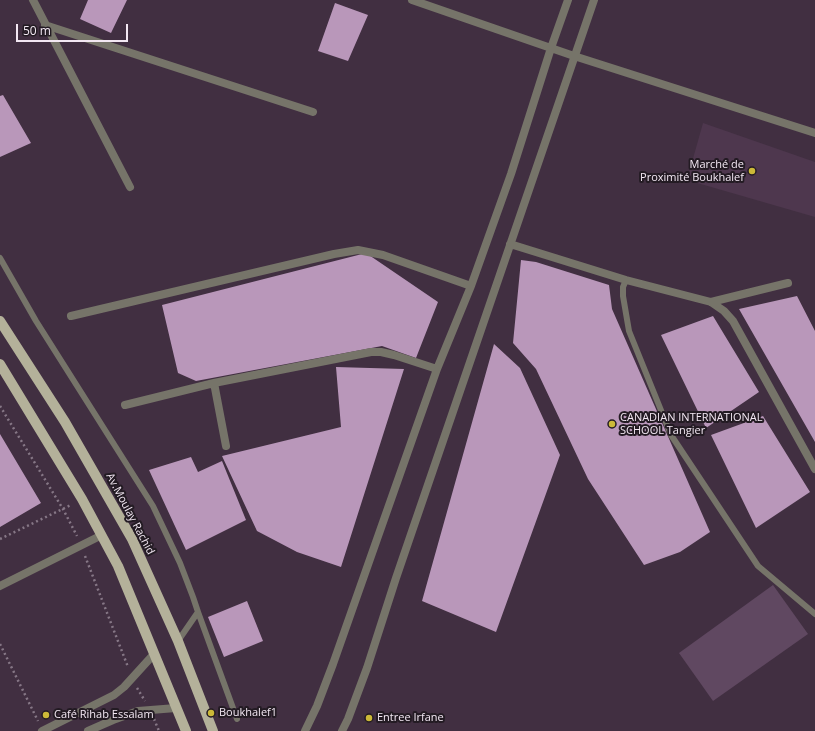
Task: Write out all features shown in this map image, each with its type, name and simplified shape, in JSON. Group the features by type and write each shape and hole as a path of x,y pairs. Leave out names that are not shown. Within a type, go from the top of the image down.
{"main road":[{"name":"Av.Moulay Rachid","path":"0,321 65,422 132,539 178,641 213,731"},
{"path":"0,364 82,499 118,566 186,731"}],"street":[{"path":"33,0 130,187"},
{"path":"412,0 574,56 815,133"},
{"path":"305,731 317,706 333,664 437,369 471,286 511,174 551,48 568,0"},
{"path":"342,731 367,668 396,578 594,0"},
{"path":"45,25 313,112"},
{"path":"510,244 626,280 712,302 733,320 815,469"},
{"path":"71,316 334,254 358,250 383,255 471,286"},
{"path":"712,302 788,282"},
{"path":"125,405 214,384 371,352 388,354 437,369"},
{"path":"214,384 226,446"},
{"path":"0,586 102,535"},
{"path":"43,731 114,695 124,687 154,654"},
{"path":"88,731 126,714 150,709 176,708"}],"lane":[{"path":"0,258 40,328 153,506 180,563 194,597 198,612 237,719"},
{"path":"626,280 623,287 623,296 629,331 670,435 758,566 815,614"},
{"path":"178,641 198,612"}],"path":[{"path":"0,406 63,509 81,545 132,678 150,709 159,731"},
{"path":"0,539 82,499"},
{"path":"0,644 43,731"}],"shaded area":[{"name":"Marché de Proximité Boukhalef","path":"703,123 815,162 815,217 687,180"},
{"path":"773,585 808,634 713,701 679,653"}],"building":[{"path":"88,0 127,0 111,33 80,19"},
{"path":"335,3 368,15 348,61 318,51"},
{"path":"3,95 31,143 0,157 0,96"},
{"path":"366,253 438,302 416,358 382,346 196,381 178,373 162,305"},
{"name":"CANADIAN INTERNATIONAL SCHOOL Tangier","path":"521,260 536,262 609,285 612,309 710,532 680,552 644,565 588,479 536,369 513,343"},
{"path":"797,296 815,331 815,442 739,309"},
{"path":"713,316 759,392 706,428 661,335"},
{"path":"494,344 520,368 560,455 496,632 422,601"},
{"path":"336,367 404,369 341,567 297,552 257,531 222,456 341,427"},
{"path":"763,416 810,492 756,528 711,435"},
{"path":"0,434 41,503 0,527"},
{"path":"191,457 198,472 222,461 246,520 186,550 149,470"},
{"path":"247,601 263,641 224,657 208,617"}],"place":[{"name":"Marché de Proximité Boukhalef","path":"752,171"},
{"name":"CANADIAN INTERNATIONAL SCHOOL Tangier","path":"612,424"},
{"name":"Boukhalef1","path":"211,713"},
{"name":"Café Rihab Essalam","path":"46,715"},
{"name":"Entree Irfane","path":"369,718"}]}
